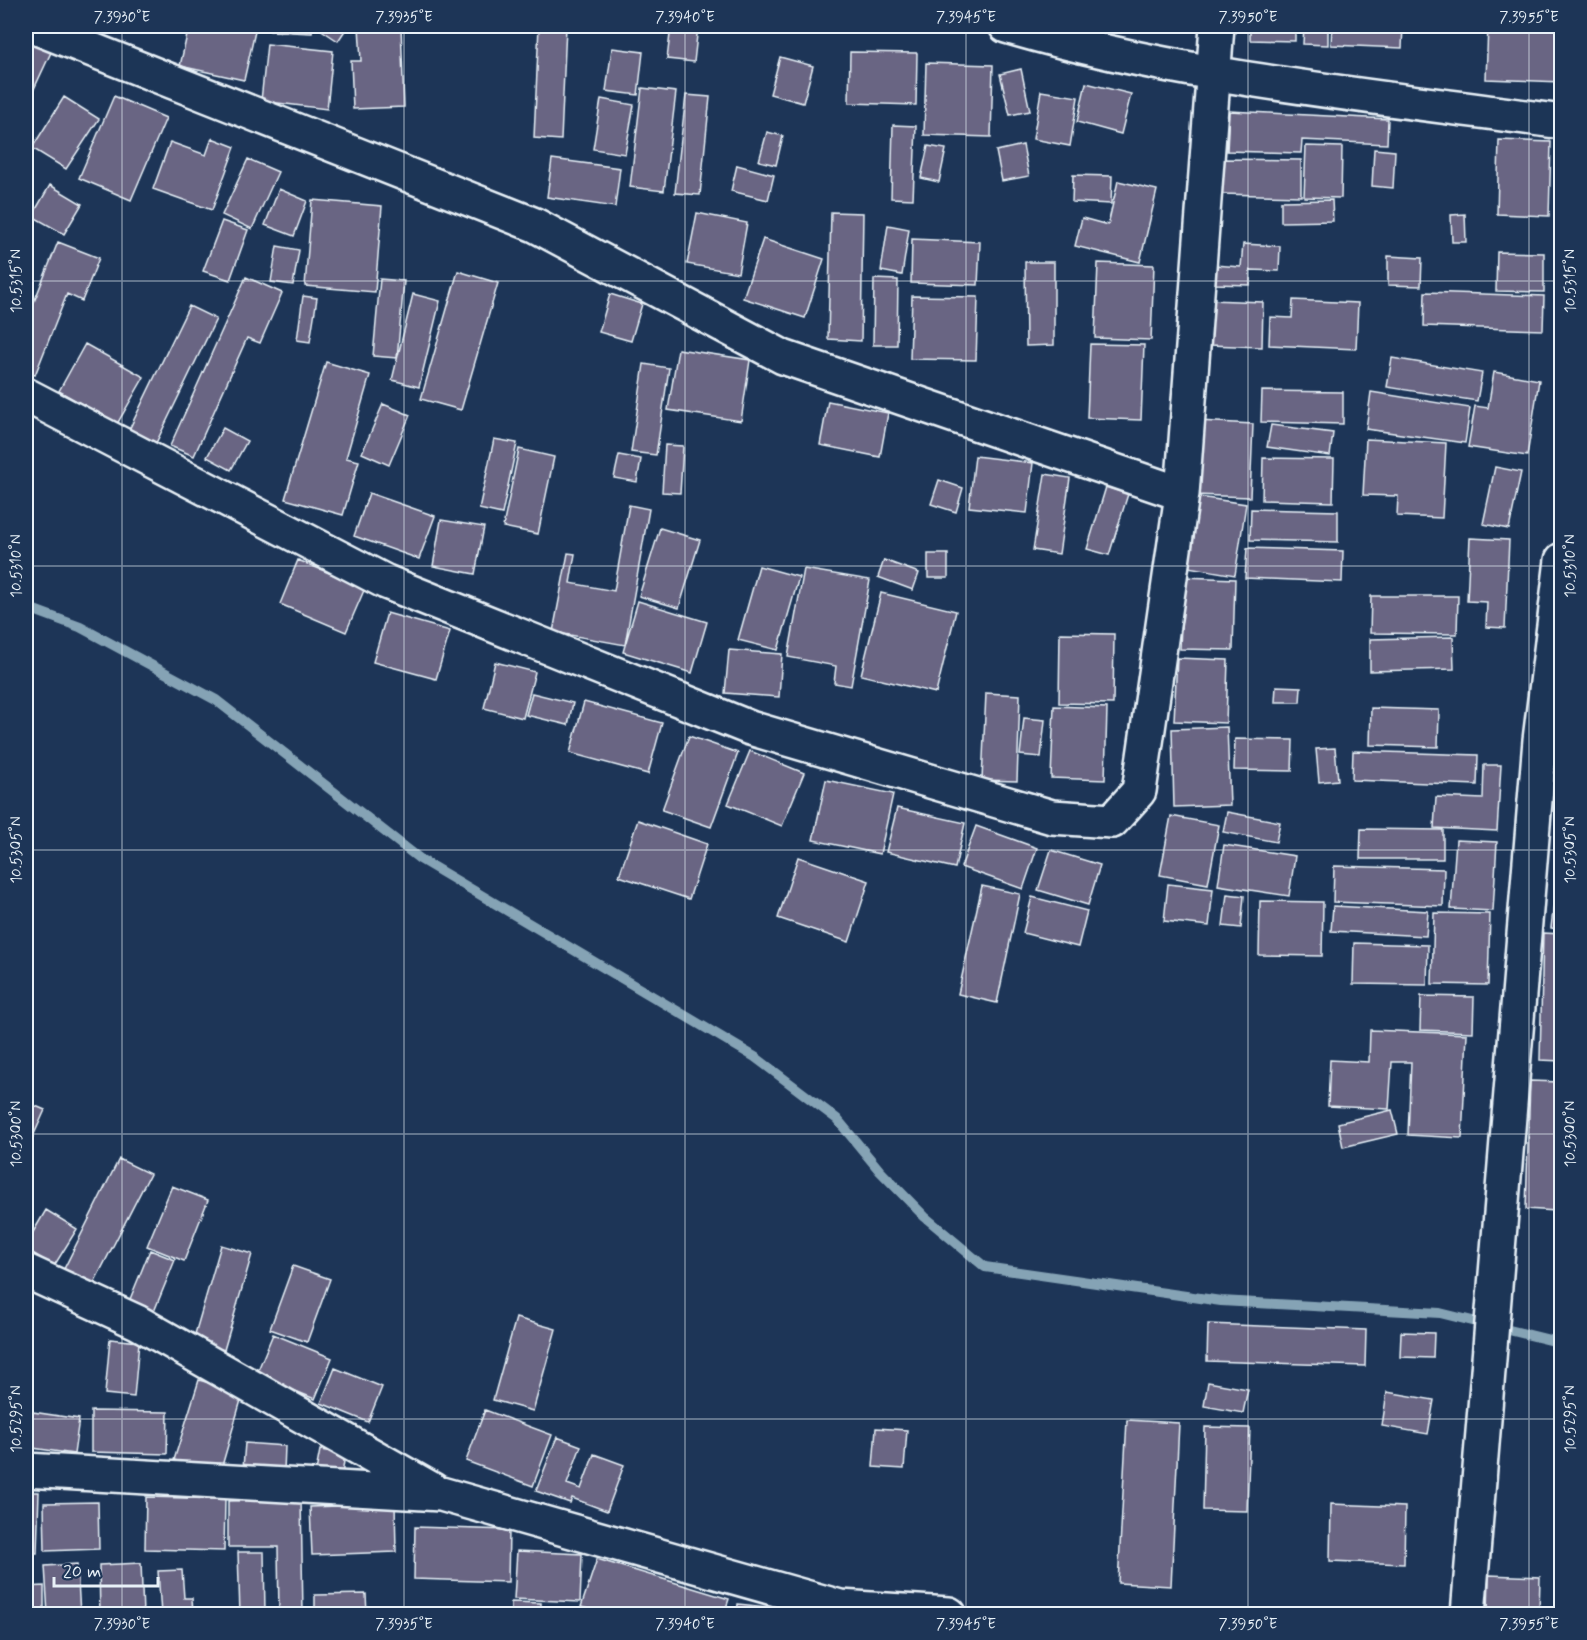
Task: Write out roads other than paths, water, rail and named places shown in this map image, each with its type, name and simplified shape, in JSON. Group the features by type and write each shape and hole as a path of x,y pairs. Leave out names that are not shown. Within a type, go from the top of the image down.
{"street":[{"path":"32,26 535,225 783,357 1182,494"},
{"path":"1006,26 1074,46 1215,73 1562,122"},
{"path":"26,395 386,582 750,728 1052,817 1112,821 1139,791 1182,494 1217,26"},
{"path":"1468,1614 1540,740 1562,560"},
{"path":"26,1270 137,1322 441,1494"},
{"path":"26,1470 441,1494 840,1607 949,1614"}],"waterway":[{"path":"26,607 80,627 216,700 420,859 755,1057 837,1119 880,1171 925,1217 985,1267 1221,1301 1440,1313 1562,1343"}]}
